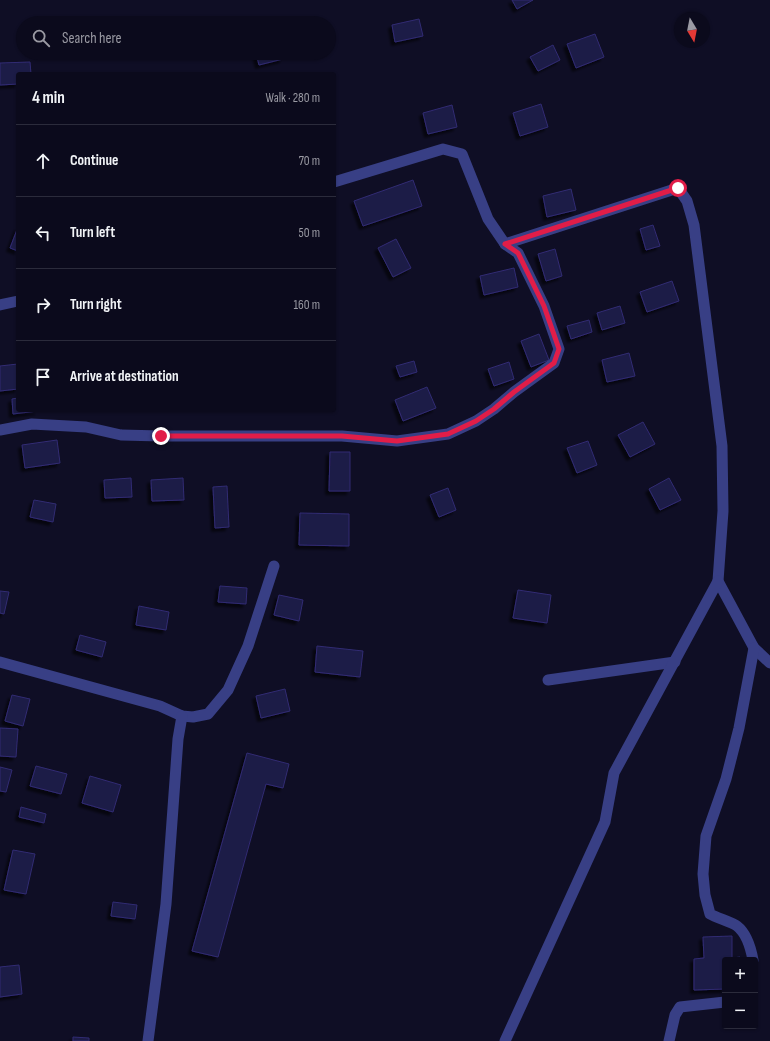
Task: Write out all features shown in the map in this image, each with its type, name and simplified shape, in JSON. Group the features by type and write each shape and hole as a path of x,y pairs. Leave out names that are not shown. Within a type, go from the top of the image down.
{"street":[{"path":"0,430 32,424 86,427 121,435 342,436 397,441 448,434 476,421 554,363 559,349 544,306 518,253 505,244 488,219 462,154 443,149 336,181"},
{"path":"505,244 678,188 687,201 694,225 722,446 723,511 718,581 614,773 605,822 505,1041"},
{"path":"0,304 16,301"},
{"path":"0,662 160,706 182,716 193,717 208,714 228,690 248,646 274,566"},
{"path":"718,581 754,648 770,663"},
{"path":"752,957 743,932 736,925 710,914 705,896 703,874 706,836 726,779 739,728 754,648"},
{"path":"548,680 675,662"},
{"path":"148,1041 166,904 178,739 182,716"},
{"path":"669,1041 675,1015 680,1007 722,1002"}],"building":[{"path":"512,0 533,0 517,9"},
{"path":"419,19 423,36 395,42 392,25"},
{"path":"595,34 604,57 576,68 567,44"},
{"path":"553,45 560,60 538,71 530,57"},
{"path":"258,60 279,60 259,65"},
{"path":"30,62 31,72 16,72 16,84 0,85 0,63"},
{"path":"541,104 548,127 520,136 513,113"},
{"path":"452,105 457,127 428,134 423,113"},
{"path":"413,180 422,206 363,226 354,201"},
{"path":"571,189 576,210 547,217 543,196"},
{"path":"653,225 660,246 646,250 640,229"},
{"path":"16,232 16,250 10,248"},
{"path":"396,239 411,268 393,277 378,248"},
{"path":"555,249 562,276 546,281 538,254"},
{"path":"514,268 518,287 484,295 480,276"},
{"path":"672,281 679,301 647,312 640,292"},
{"path":"620,306 625,323 602,330 597,313"},
{"path":"589,320 592,332 571,339 567,326"},
{"path":"539,334 549,360 531,367 521,341"},
{"path":"629,353 635,376 607,382 602,360"},
{"path":"414,361 417,372 400,377 396,366"},
{"path":"509,362 514,379 494,386 488,369"},
{"path":"16,364 16,389 0,391 0,366"},
{"path":"427,387 436,408 403,421 395,400"},
{"path":"16,398 16,412 30,412 13,414 12,399"},
{"path":"643,422 655,444 630,457 618,435"},
{"path":"57,440 60,463 25,468 22,445"},
{"path":"588,441 597,465 577,473 567,448"},
{"path":"330,452 350,452 350,491 329,491"},
{"path":"131,478 132,497 105,498 104,480"},
{"path":"183,478 184,500 152,501 151,480"},
{"path":"669,478 681,500 660,510 649,489"},
{"path":"227,486 229,527 215,528 213,487"},
{"path":"448,488 456,510 439,517 430,495"},
{"path":"34,500 56,504 53,522 30,517"},
{"path":"300,513 349,514 349,546 299,545"},
{"path":"220,586 247,588 246,604 218,602"},
{"path":"518,590 551,595 547,623 513,618"},
{"path":"0,591 9,592 4,614 0,613"},
{"path":"279,595 303,600 299,621 274,615"},
{"path":"139,606 169,612 166,630 136,625"},
{"path":"80,635 106,642 102,657 76,650"},
{"path":"317,646 363,651 360,677 315,672"},
{"path":"285,689 290,711 261,718 256,696"},
{"path":"12,695 30,699 23,726 5,721"},
{"path":"0,728 18,729 16,757 0,756"},
{"path":"247,753 289,764 283,788 266,784 218,957 192,951"},
{"path":"36,766 67,774 61,794 30,786"},
{"path":"0,767 12,770 6,792 0,791"},
{"path":"90,776 121,785 113,812 82,803"},
{"path":"21,807 46,814 44,823 19,817"},
{"path":"13,850 35,854 26,894 4,890"},
{"path":"113,902 137,905 135,919 111,916"},
{"path":"732,936 732,957 722,957 722,989 694,990 694,959 704,958 703,937"},
{"path":"19,965 22,994 0,997 0,967"},
{"path":"73,1037 89,1038 89,1041 73,1041"}],"route":[{"path":"161,436 342,436 397,441 448,434 476,421 554,363 559,349 544,306 518,253 505,244 605,213 678,188"}]}
